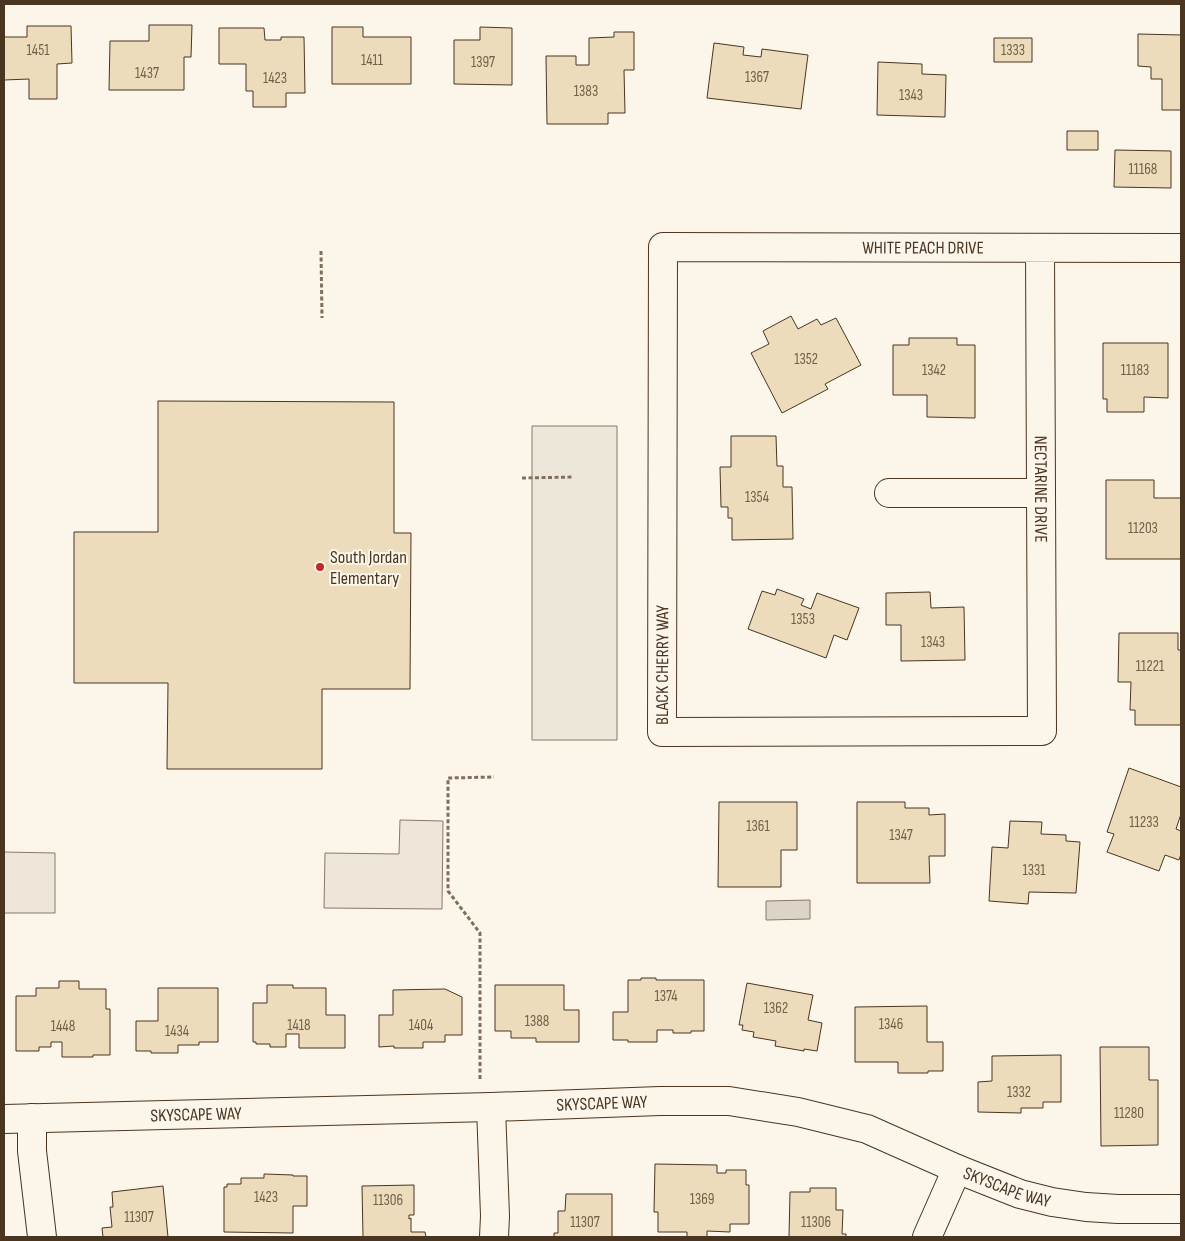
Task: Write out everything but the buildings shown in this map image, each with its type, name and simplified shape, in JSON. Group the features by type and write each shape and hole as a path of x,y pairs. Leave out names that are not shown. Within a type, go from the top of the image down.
{"street":[{"name":"WHITE PEACH DRIVE","path":"662,247 1181,248"},
{"name":"BLACK CHERRY WAY","path":"662,247 662,732 1042,731"},
{"name":"NECTARINE DRIVE","path":"1040,248 1042,731"},
{"path":"889,493 1041,493"},
{"name":"SKYSCAPE WAY","path":"4,1119 660,1101 729,1101 798,1112 866,1129 1020,1194 1052,1202 1086,1207 1181,1208"},
{"path":"491,1107 494,1237"},
{"path":"32,1118 32,1151 42,1237"},
{"path":"927,1237 957,1169"}],"path":[{"path":"321,251 322,318"},
{"path":"522,478 574,477"},
{"path":"480,1079 480,933 448,891 448,778 494,777"}],"shaded area":[{"path":"532,426 617,426 617,740 532,740"},
{"path":"400,820 443,821 442,909 324,908 325,853 399,854"},
{"path":"4,852 55,853 55,913 4,913"},
{"path":"810,900 810,919 766,920 766,901"}],"place":[{"name":"South Jordan Elementary","path":"320,567"}]}
